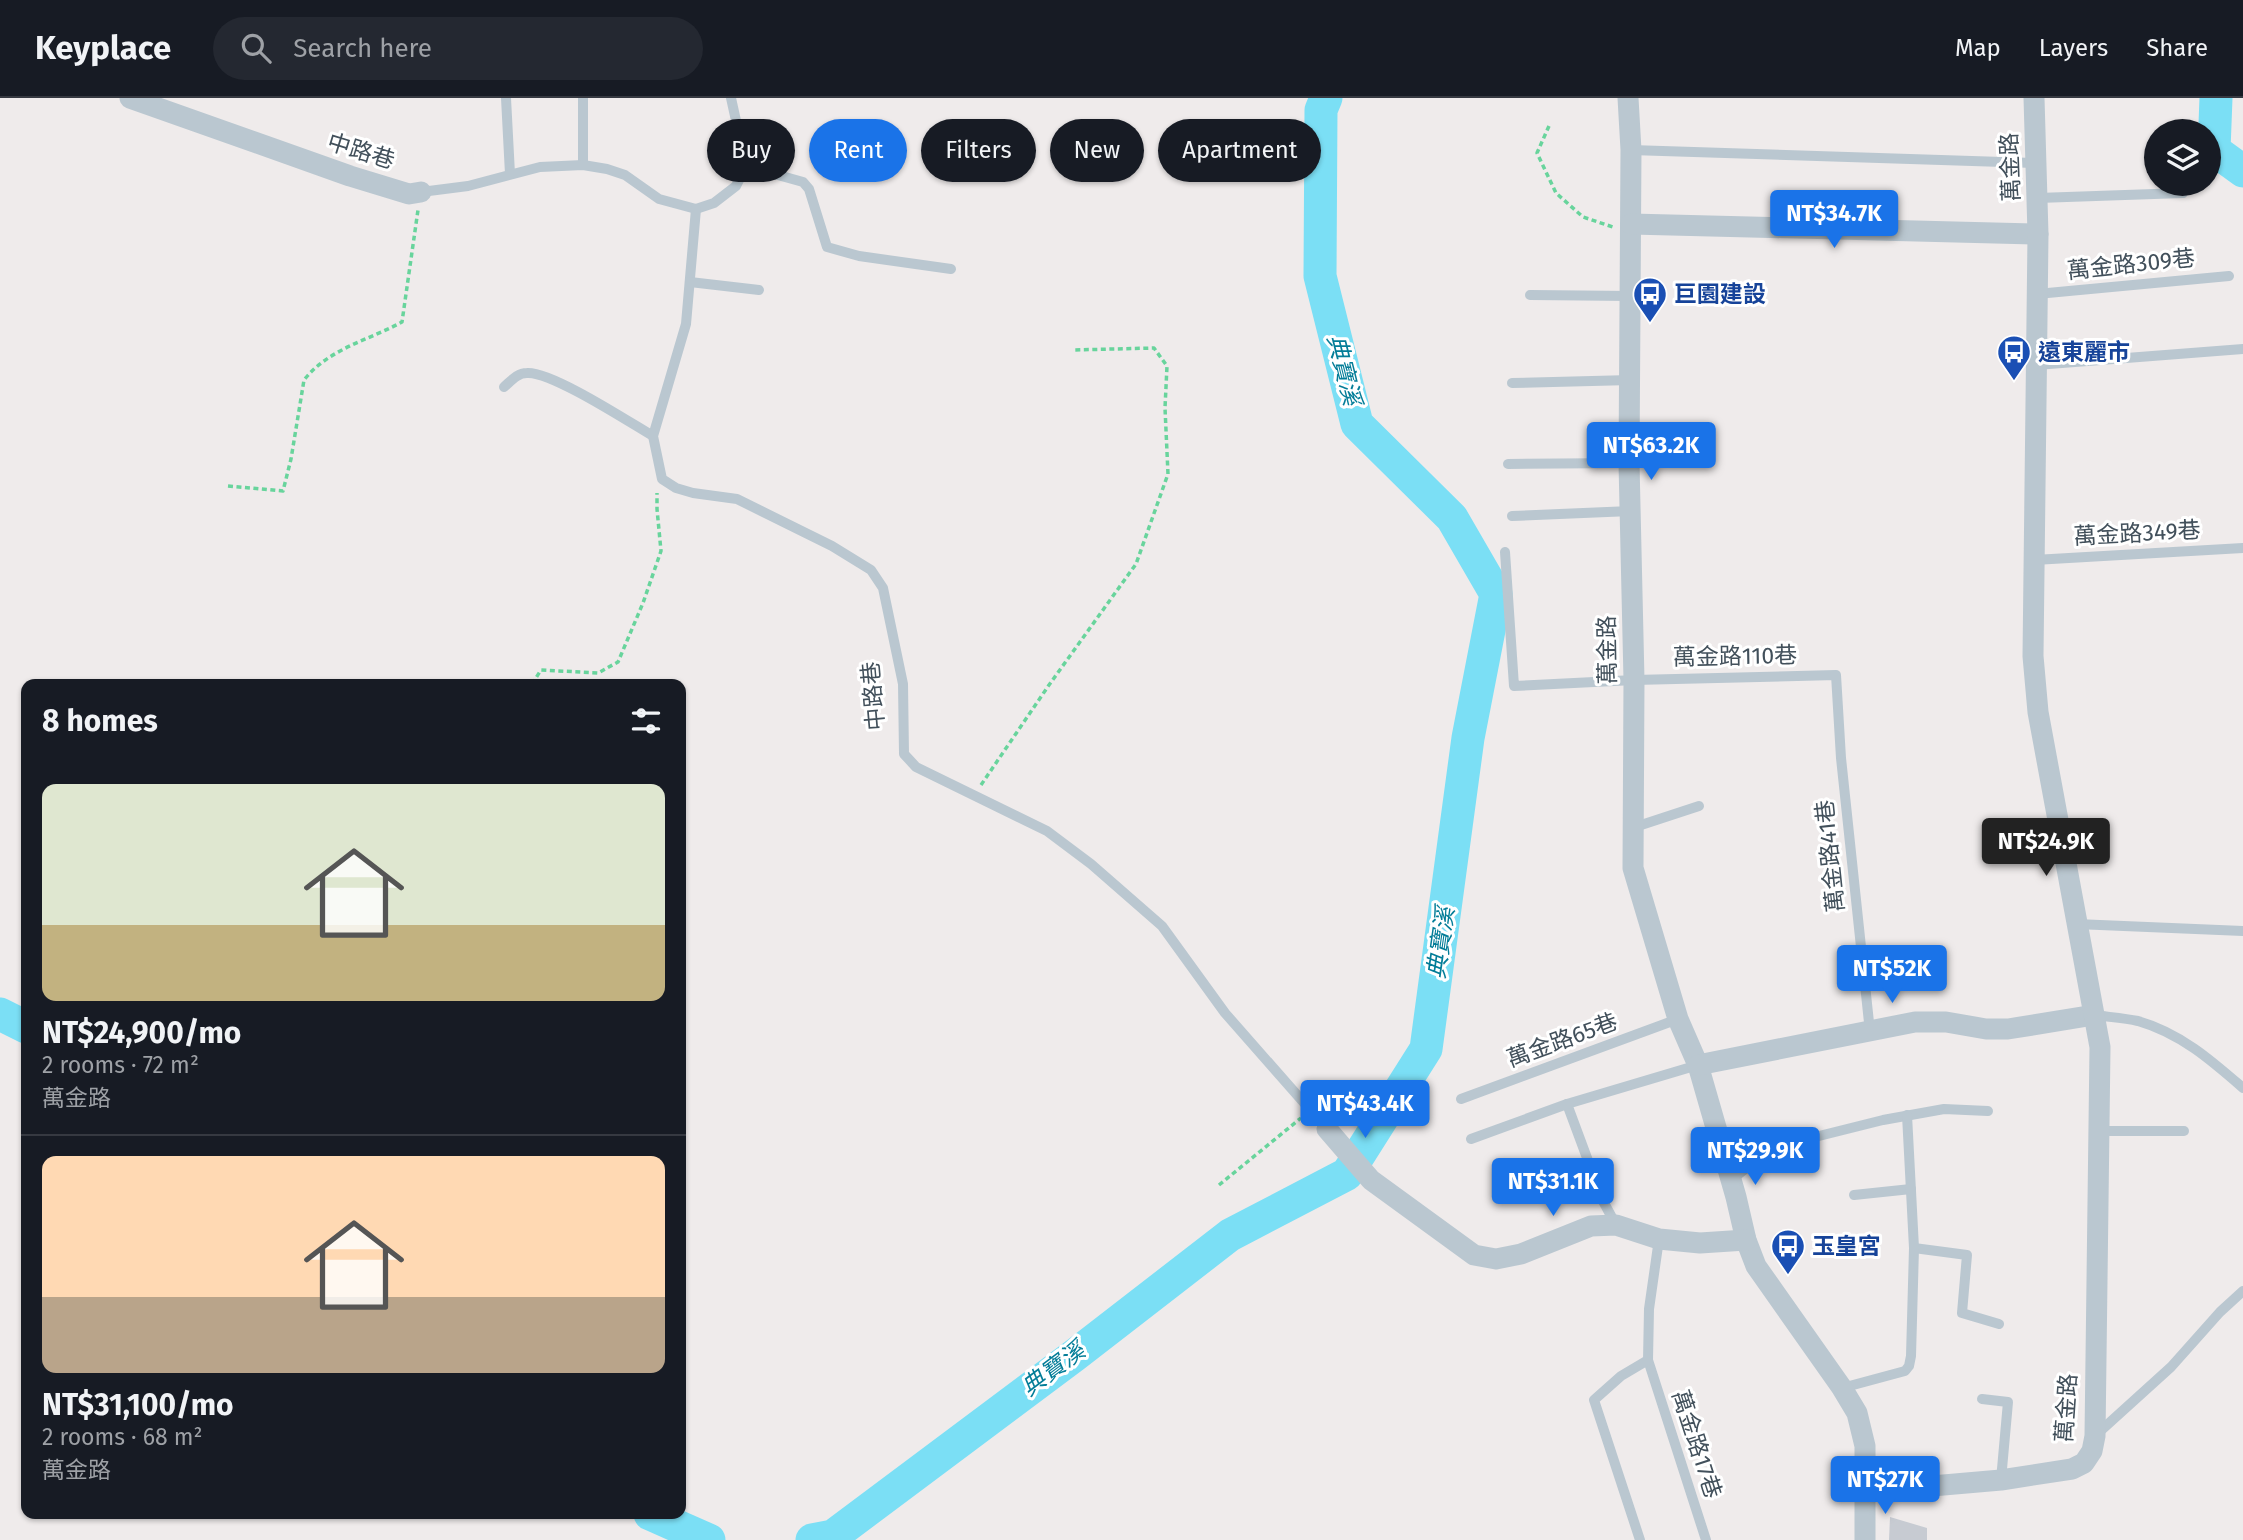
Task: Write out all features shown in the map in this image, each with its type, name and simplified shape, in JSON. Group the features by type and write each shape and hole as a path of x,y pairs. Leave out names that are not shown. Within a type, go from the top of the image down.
{"street":[{"name":"中路巷","path":"130,98 350,176 409,194 421,192"},
{"name":"萬金路","path":"1628,98 1631,150 1629,463 1634,680 1633,869 1678,1019 1698,1065 1746,1240 1756,1266 1857,1413 1865,1446 1865,1540"},
{"name":"萬金路","path":"1863,1492 2001,1480 2072,1469 2084,1463 2092,1451 2095,1436 2100,1047 2038,712 2033,656 2038,234 2034,98"},
{"name":"萬金路","path":"1631,227 2038,234"},
{"path":"1698,1065 1915,1022 1946,1022 2008,1029 2094,1015"},
{"path":"1327,1129 1371,1180 1474,1255 1496,1259 1521,1254 1591,1226 1616,1225 1659,1239 1700,1243 1746,1240"}],"lane":[{"path":"506,98 510,174"},
{"path":"583,98 583,165"},
{"path":"731,98 736,119"},
{"path":"1631,150 2036,163"},
{"name":"中路巷","path":"421,192 467,187 540,167 583,165 625,175 659,199 696,209"},
{"path":"795,180 803,182 809,189 827,247 859,256 951,269"},
{"path":"662,479 653,436 686,324 696,209 714,203 738,182"},
{"path":"2038,198 2144,195"},
{"name":"萬金路309巷","path":"2037,294 2229,276"},
{"path":"690,282 759,290"},
{"path":"1530,295 1631,296"},
{"path":"2036,365 2243,349"},
{"path":"505,387 519,374 530,372 550,377 653,436"},
{"path":"1512,383 1630,380"},
{"path":"1508,464 1629,463"},
{"name":"中路巷","path":"662,479 676,488 693,493 737,499 832,546 871,570 883,589 904,684 904,754 916,767 1047,831 1091,864 1162,926 1225,1013 1327,1129"},
{"path":"1512,516 1631,511"},
{"name":"萬金路349巷","path":"2034,560 2243,548"},
{"name":"萬金路110巷","path":"1505,552 1514,686 1836,675"},
{"name":"萬金路41巷","path":"1836,675 1841,758 1870,1032"},
{"path":"1632,828 1699,806"},
{"path":"2076,923 2243,931"},
{"path":"2094,1015 2136,1021 2170,1033 2200,1051 2243,1088"},
{"name":"萬金路65巷","path":"1461,1099 1678,1019"},
{"path":"1471,1139 1567,1104 1698,1065"},
{"path":"1567,1104 1603,1201 1616,1225"},
{"path":"1731,1180 1754,1162 1787,1144 1907,1115 1944,1109 1987,1111"},
{"path":"1842,1388 1905,1371 1909,1366 1914,1248 1907,1115"},
{"path":"2099,1131 2184,1131"},
{"path":"1854,1195 1911,1189"},
{"name":"萬金路17巷","path":"1659,1239 1649,1309 1648,1360 1706,1540"},
{"path":"1914,1248 1967,1255 1962,1313 1999,1324"},
{"path":"2095,1436 2171,1367 2220,1312 2243,1291"},
{"path":"1640,1540 1594,1400 1621,1376 1648,1360"},
{"path":"1982,1399 2008,1402 2001,1480"}],"path":[{"path":"1549,126 1537,153 1556,193 1583,216 1611,227 1631,227"},
{"path":"228,486 283,491 304,380 311,371 337,351 402,322 421,192"},
{"path":"974,796 1136,564 1168,474 1165,408 1167,366 1154,348 1073,350"},
{"path":"535,679 541,670 597,673 618,662 661,551 657,493 662,479"},
{"path":"1219,1185 1294,1125 1309,1109"}],"building":[{"path":"1890,1517 1927,1528 1927,1540 1889,1540"}],"waterway":[{"name":"典寶溪","path":"812,1540 833,1536 1230,1235 1347,1174 1426,1049 1468,738 1496,594 1452,518 1357,424 1320,276 1321,110 1326,98"},
{"name":"典寶溪","path":"2216,98 2214,150 2243,171"},
{"name":"典寶溪","path":"0,1014 21,1024"},
{"name":"典寶溪","path":"661,1519 709,1540"}],"place":[{"name":"巨園建設","path":"1650,324"},
{"name":"遠東麗市","path":"2014,382"},
{"name":"玉皇宮","path":"1788,1276"}]}
